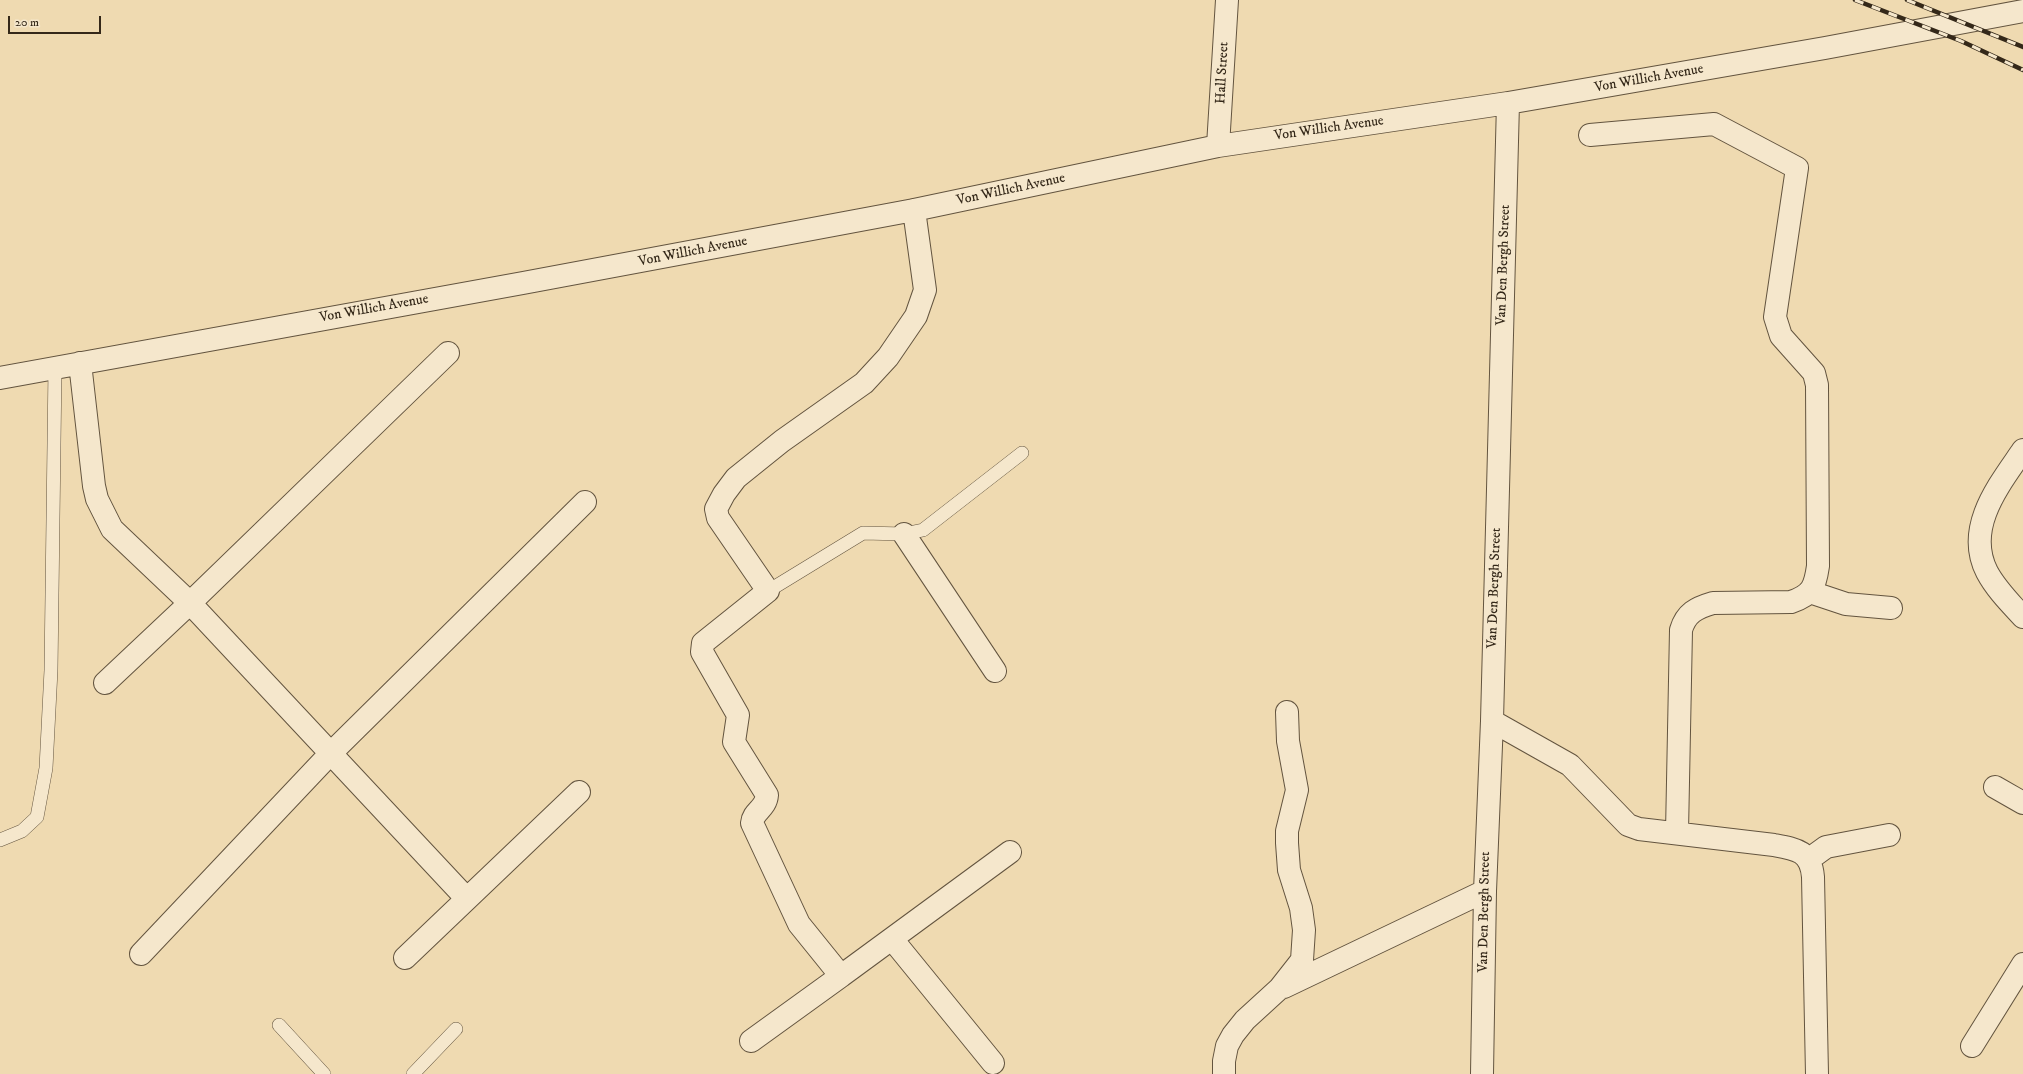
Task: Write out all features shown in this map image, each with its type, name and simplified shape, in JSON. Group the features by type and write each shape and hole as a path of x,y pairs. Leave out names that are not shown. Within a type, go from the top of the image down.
{"street":[{"name":"Hall Street","path":"1218,146 1227,0"},
{"name":"Von Willich Avenue","path":"0,378 914,210 1218,146 1508,103 1817,50 2023,11"},
{"name":"Van Den Bergh Street","path":"1482,1074 1485,891 1492,721 1508,103"},
{"path":"1590,135 1714,124 1797,168 1775,317 1781,336 1814,372 1818,385 1818,566 1816,583 1810,592 1800,599 1791,602 1713,603 1701,606 1684,619 1681,630 1677,832"},
{"path":"841,976 799,924 752,823 752,818 766,803 767,795 734,742 738,715 702,652 703,643 768,591 718,518 716,509 724,494 736,478 782,441 864,383 888,357 916,316 925,290 914,210"},
{"path":"105,683 190,604 448,353"},
{"path":"80,363 94,486 97,499 112,529 190,604 467,899"},
{"path":"2023,450 1991,496 1980,531 1981,550 1986,570 2002,593 2023,617"},
{"path":"141,954 330,754 585,502"},
{"path":"904,534 995,671"},
{"path":"1810,592 1846,604 1891,608"},
{"path":"1224,1074 1227,1046 1233,1035 1245,1020 1280,988 1302,960 1304,930 1301,908 1289,870 1287,843 1287,831 1297,790 1288,741 1287,712"},
{"path":"1492,721 1570,765 1628,825 1639,829 1677,832 1796,849 1803,853 1812,868 1813,877 1817,1074"},
{"path":"1996,786 2023,804"},
{"path":"405,958 580,792"},
{"path":"1808,860 1826,847 1889,836"},
{"path":"751,1041 1010,852"},
{"path":"1280,988 1485,891"},
{"path":"892,939 993,1063"},
{"path":"1972,1046 2023,964"}],"lane":[{"path":"0,840 22,831 37,817 46,768 51,670 55,368"},
{"path":"768,591 863,533 904,534 923,530 1022,453"},
{"path":"279,1025 324,1074"},
{"path":"414,1074 456,1029"}],"railway":[{"path":"1855,0 1961,41 2023,70"},
{"path":"1907,0 2023,47"}]}
